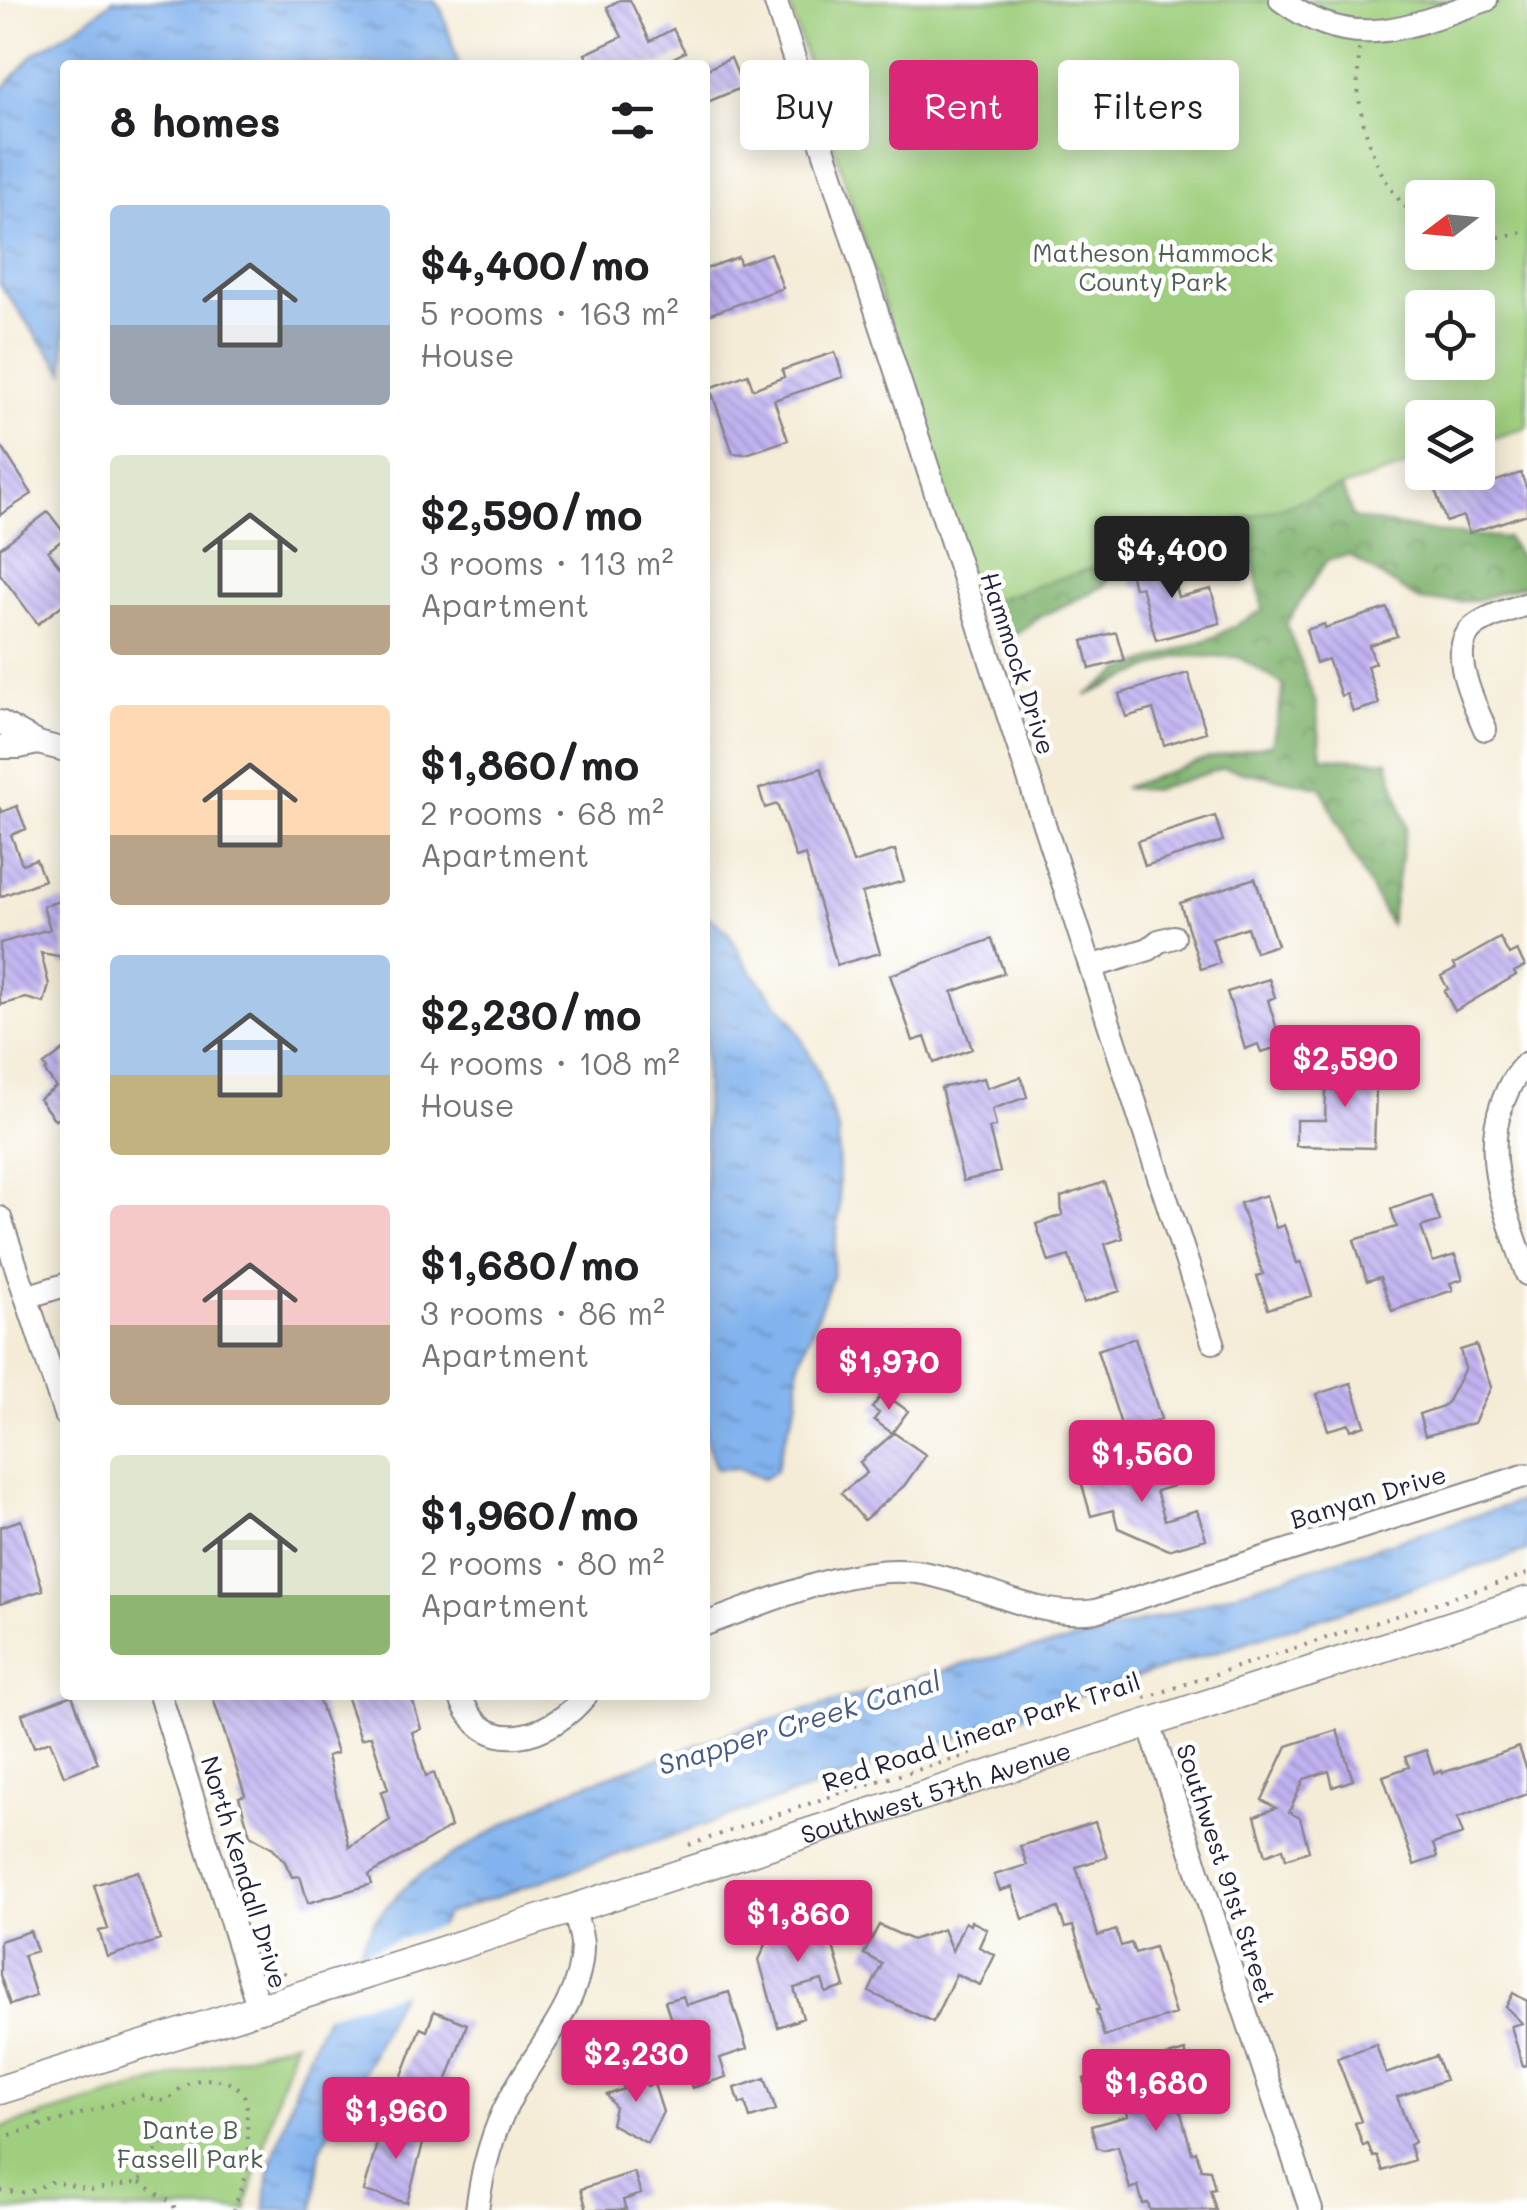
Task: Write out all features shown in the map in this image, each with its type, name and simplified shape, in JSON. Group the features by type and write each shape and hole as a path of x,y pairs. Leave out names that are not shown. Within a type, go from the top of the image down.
{"main road":[{"name":"Southwest 57th Avenue","path":"0,2090 573,1908 1142,1713 1527,1601"}],"street":[{"name":"Hammock Drive","path":"775,0 1213,1342"},
{"path":"1282,0 1313,20 1359,32 1414,24 1486,0"},
{"path":"1485,729 1462,660 1462,644 1468,632 1485,620 1527,604"},
{"path":"0,722 38,743 60,749"},
{"path":"0,748 38,743"},
{"path":"1091,967 1174,937"},
{"path":"1527,1064 1513,1078 1496,1124 1493,1148 1501,1192 1527,1274"},
{"path":"0,1218 60,1399"},
{"path":"26,1297 60,1287"},
{"name":"Banyan Drive","path":"710,1622 839,1578 905,1571 948,1579 1036,1608 1096,1611 1527,1475"},
{"name":"North Kendall Drive","path":"162,1700 259,2009"},
{"path":"462,1700 477,1725 494,1734 513,1737 526,1736 552,1724 582,1700"},
{"name":"Southwest 91st Street","path":"1142,1713 1311,2210"},
{"path":"477,2210 494,2132 572,1991 582,1947 573,1908"}],"path":[{"path":"1359,32 1358,90 1368,140 1385,178 1405,207"},
{"path":"1495,238 1527,231"},
{"name":"Red Road Linear Park Trail","path":"1142,1713 1239,1666 1527,1574"},
{"name":"Red Road Linear Park Trail","path":"690,1845 984,1750"},
{"path":"0,2138 144,2094 152,2100 166,2101 196,2081 226,2081 240,2091 246,2105 248,2158 234,2210"},
{"path":"36,2113 40,2127"},
{"path":"140,2182 154,2152 181,2130 199,2130 205,2138"},
{"path":"146,2134 154,2152"},
{"path":"0,2190 27,2193 53,2181 90,2190 140,2182 172,2203 175,2210"}],"green space":[{"name":"Matheson Hammock County Park","path":"788,0 1527,0 1527,427 1495,437 1495,400 1405,400 1405,467 978,605 835,150 869,150 869,60 807,60"},
{"path":"801,0 889,76 889,150 974,150 1333,462 1353,518 1436,532 1507,538 1527,568 1527,584 1475,601 1420,601 1349,555 1326,561 1286,624 1316,703 1322,757 1388,761 1406,826 1390,924 1321,787 1223,768 1154,790 1123,788 1202,760 1272,744 1284,685 1238,657 1178,656 1085,696 1121,671 1214,637 1263,610 1254,566 1180,515 1142,520 1104,586 1044,615 1001,644 848,150 869,150 869,60 820,60"},
{"name":"Dante B Fassell Park","path":"295,2041 247,2210 0,2210 0,2128"}],"water":[{"path":"113,0 434,0 442,11 457,60 60,60 60,366 0,284 0,92 34,54"},
{"path":"710,918 727,931 750,970 792,1021 817,1069 838,1130 839,1211 832,1278 798,1365 798,1400 776,1471 763,1479 737,1468 716,1469 710,1452"},
{"name":"Snapper Creek Canal","path":"1527,1499 1527,1551 1055,1704 446,1914 320,2150 314,2210 265,2210 269,2171 295,2088 315,2038 375,1920 420,1875 508,1822 564,1792 744,1728 976,1661 1163,1616"}],"pier":[{"path":"447,1924 409,1990 320,2017 352,1955"}],"building":[{"path":"630,0 650,41 673,29 685,52 669,60 588,60 585,54 622,37 607,7"},
{"path":"731,58 740,88 710,101 710,68"},
{"path":"770,253 783,288 710,314 710,267 738,257 740,264"},
{"path":"835,352 843,377 774,400 788,440 746,454 733,453 710,388 748,374 753,389 784,377 782,370"},
{"path":"0,444 32,494 0,515"},
{"path":"1521,473 1527,490 1527,514 1469,533 1463,516 1446,522 1435,490 1495,490 1495,481"},
{"path":"48,512 60,528 60,542 48,551 60,567 60,607 38,624 0,574 0,548"},
{"path":"1167,557 1178,597 1211,589 1220,623 1156,640 1141,586 1134,588 1129,567"},
{"path":"1387,608 1397,636 1369,645 1375,663 1367,666 1379,704 1353,712 1347,694 1341,696 1328,659 1316,663 1306,630 1324,624 1325,628"},
{"path":"1116,632 1124,660 1090,669 1083,641"},
{"path":"1188,673 1206,732 1164,745 1153,709 1126,717 1119,694"},
{"path":"821,768 853,863 895,850 904,881 862,893 880,953 837,965 805,855 796,858 777,804 765,808 759,789"},
{"path":"17,806 26,829 11,835 22,864 36,859 44,880 0,897 0,809 2,812"},
{"path":"1215,816 1223,841 1145,866 1137,841"},
{"path":"1255,878 1277,945 1255,952 1247,927 1212,939 1220,963 1201,969 1180,903"},
{"path":"60,901 60,959 41,953 49,985 44,1003 26,998 0,1005 0,943 50,929 43,906"},
{"path":"1500,938 1509,955 1517,951 1525,966 1455,1011 1441,976 1456,968 1454,964"},
{"path":"992,939 1004,973 952,992 972,1049 934,1063 925,1037 913,1041 890,975"},
{"path":"1269,979 1275,997 1268,1000 1282,1046 1261,1052 1258,1044 1245,1049 1227,992"},
{"path":"60,1053 60,1116 55,1120 39,1099 56,1087 44,1065"},
{"path":"1327,1065 1379,1066 1374,1148 1296,1146 1296,1120 1325,1120"},
{"path":"1021,1077 1027,1097 992,1109 996,1126 989,1128 1000,1172 963,1181 941,1088 984,1078 987,1088"},
{"path":"1104,1182 1123,1238 1105,1244 1120,1291 1084,1303 1069,1256 1049,1262 1036,1224 1062,1215 1061,1197"},
{"path":"1266,1195 1276,1228 1284,1225 1312,1296 1268,1309 1257,1276 1263,1274 1240,1203"},
{"path":"1431,1195 1440,1221 1421,1227 1433,1262 1455,1255 1463,1279 1450,1283 1453,1290 1392,1311 1380,1277 1367,1281 1354,1240 1397,1227 1391,1209"},
{"path":"1135,1338 1161,1419 1123,1431 1097,1350"},
{"path":"1476,1345 1491,1387 1474,1423 1425,1436 1419,1414 1448,1401 1465,1368 1460,1350"},
{"path":"1351,1383 1365,1425 1351,1430 1349,1424 1328,1430 1317,1394"},
{"path":"883,1393 908,1411 892,1433 874,1420 879,1413 872,1408"},
{"path":"894,1433 926,1455 904,1486 864,1520 841,1493 867,1473 860,1462"},
{"path":"1164,1457 1173,1486 1156,1491 1165,1520 1197,1510 1206,1539 1168,1550 1118,1528 1113,1510 1091,1516 1081,1481"},
{"path":"21,1520 43,1590 0,1604 0,1527"},
{"path":"60,1700 74,1700 98,1763 64,1776 50,1741 34,1747 22,1714"},
{"path":"214,1700 319,1700 337,1753 327,1756 349,1847 390,1820 381,1792 388,1789 371,1736 361,1739 348,1700 412,1700 421,1729 412,1732 426,1776 434,1773 451,1827 369,1875 372,1884 308,1903 300,1876 292,1877 273,1848 250,1835 239,1797 245,1795"},
{"path":"1337,1730 1353,1780 1333,1787 1329,1771 1304,1779 1289,1812 1300,1818 1309,1851 1286,1859 1283,1848 1266,1855 1255,1816 1276,1808 1262,1800 1287,1746"},
{"path":"1519,1747 1527,1770 1527,1794 1457,1818 1463,1834 1433,1844 1437,1857 1414,1865 1383,1776 1409,1767 1405,1757 1426,1750 1434,1773 1442,1773"},
{"path":"1095,1822 1107,1857 1076,1867 1098,1936 1116,1930 1121,1946 1131,1943 1135,1953 1154,1947 1175,2014 1104,2036 1073,1926 1065,1928 1058,1908 1023,1919 1012,1887 1000,1891 994,1875 1027,1865 1020,1846"},
{"path":"138,1871 160,1940 107,1957 99,1931 108,1929 94,1885"},
{"path":"803,1910 810,1931 827,1926 845,1987 826,1993 822,1980 794,1988 803,2018 778,2027 759,1960 771,1933 782,1931 778,1918"},
{"path":"971,1921 987,1929 979,1947 995,1955 980,1985 956,1974 933,2022 869,1992 882,1964 864,1954 879,1925 912,1940 943,1929 952,1951 965,1922 970,1925"},
{"path":"30,1931 37,1951 23,1955 36,1996 10,2005 0,1975 0,1941"},
{"path":"729,1992 747,2049 720,2058 726,2077 692,2088 665,2001 683,1996 686,2005"},
{"path":"1513,1993 1527,2001 1527,2065 1523,2066 1511,2026 1522,2023 1506,2007"},
{"path":"434,2011 467,2024 441,2096 400,2081 420,2028 427,2031"},
{"path":"1376,2044 1386,2074 1436,2056 1445,2080 1397,2097 1414,2142 1409,2145 1414,2160 1383,2171 1368,2144 1363,2146 1355,2123 1361,2121 1337,2058"},
{"path":"1185,2051 1199,2100 1179,2106 1192,2153 1196,2151 1201,2169 1210,2170 1216,2210 1150,2210 1148,2203 1143,2204 1138,2186 1130,2189 1118,2146 1103,2150 1097,2147 1091,2126 1128,2116 1119,2084 1087,2093 1084,2079"},
{"path":"641,2066 647,2086 654,2084 663,2112 647,2143 611,2124 615,2107 607,2095 624,2089 619,2073"},
{"path":"765,2078 776,2110 750,2118 735,2088"},
{"path":"406,2119 428,2125 407,2203 364,2191 380,2132 401,2138"},
{"path":"634,2172 641,2194 623,2200 626,2210 587,2210 581,2189"}]}
